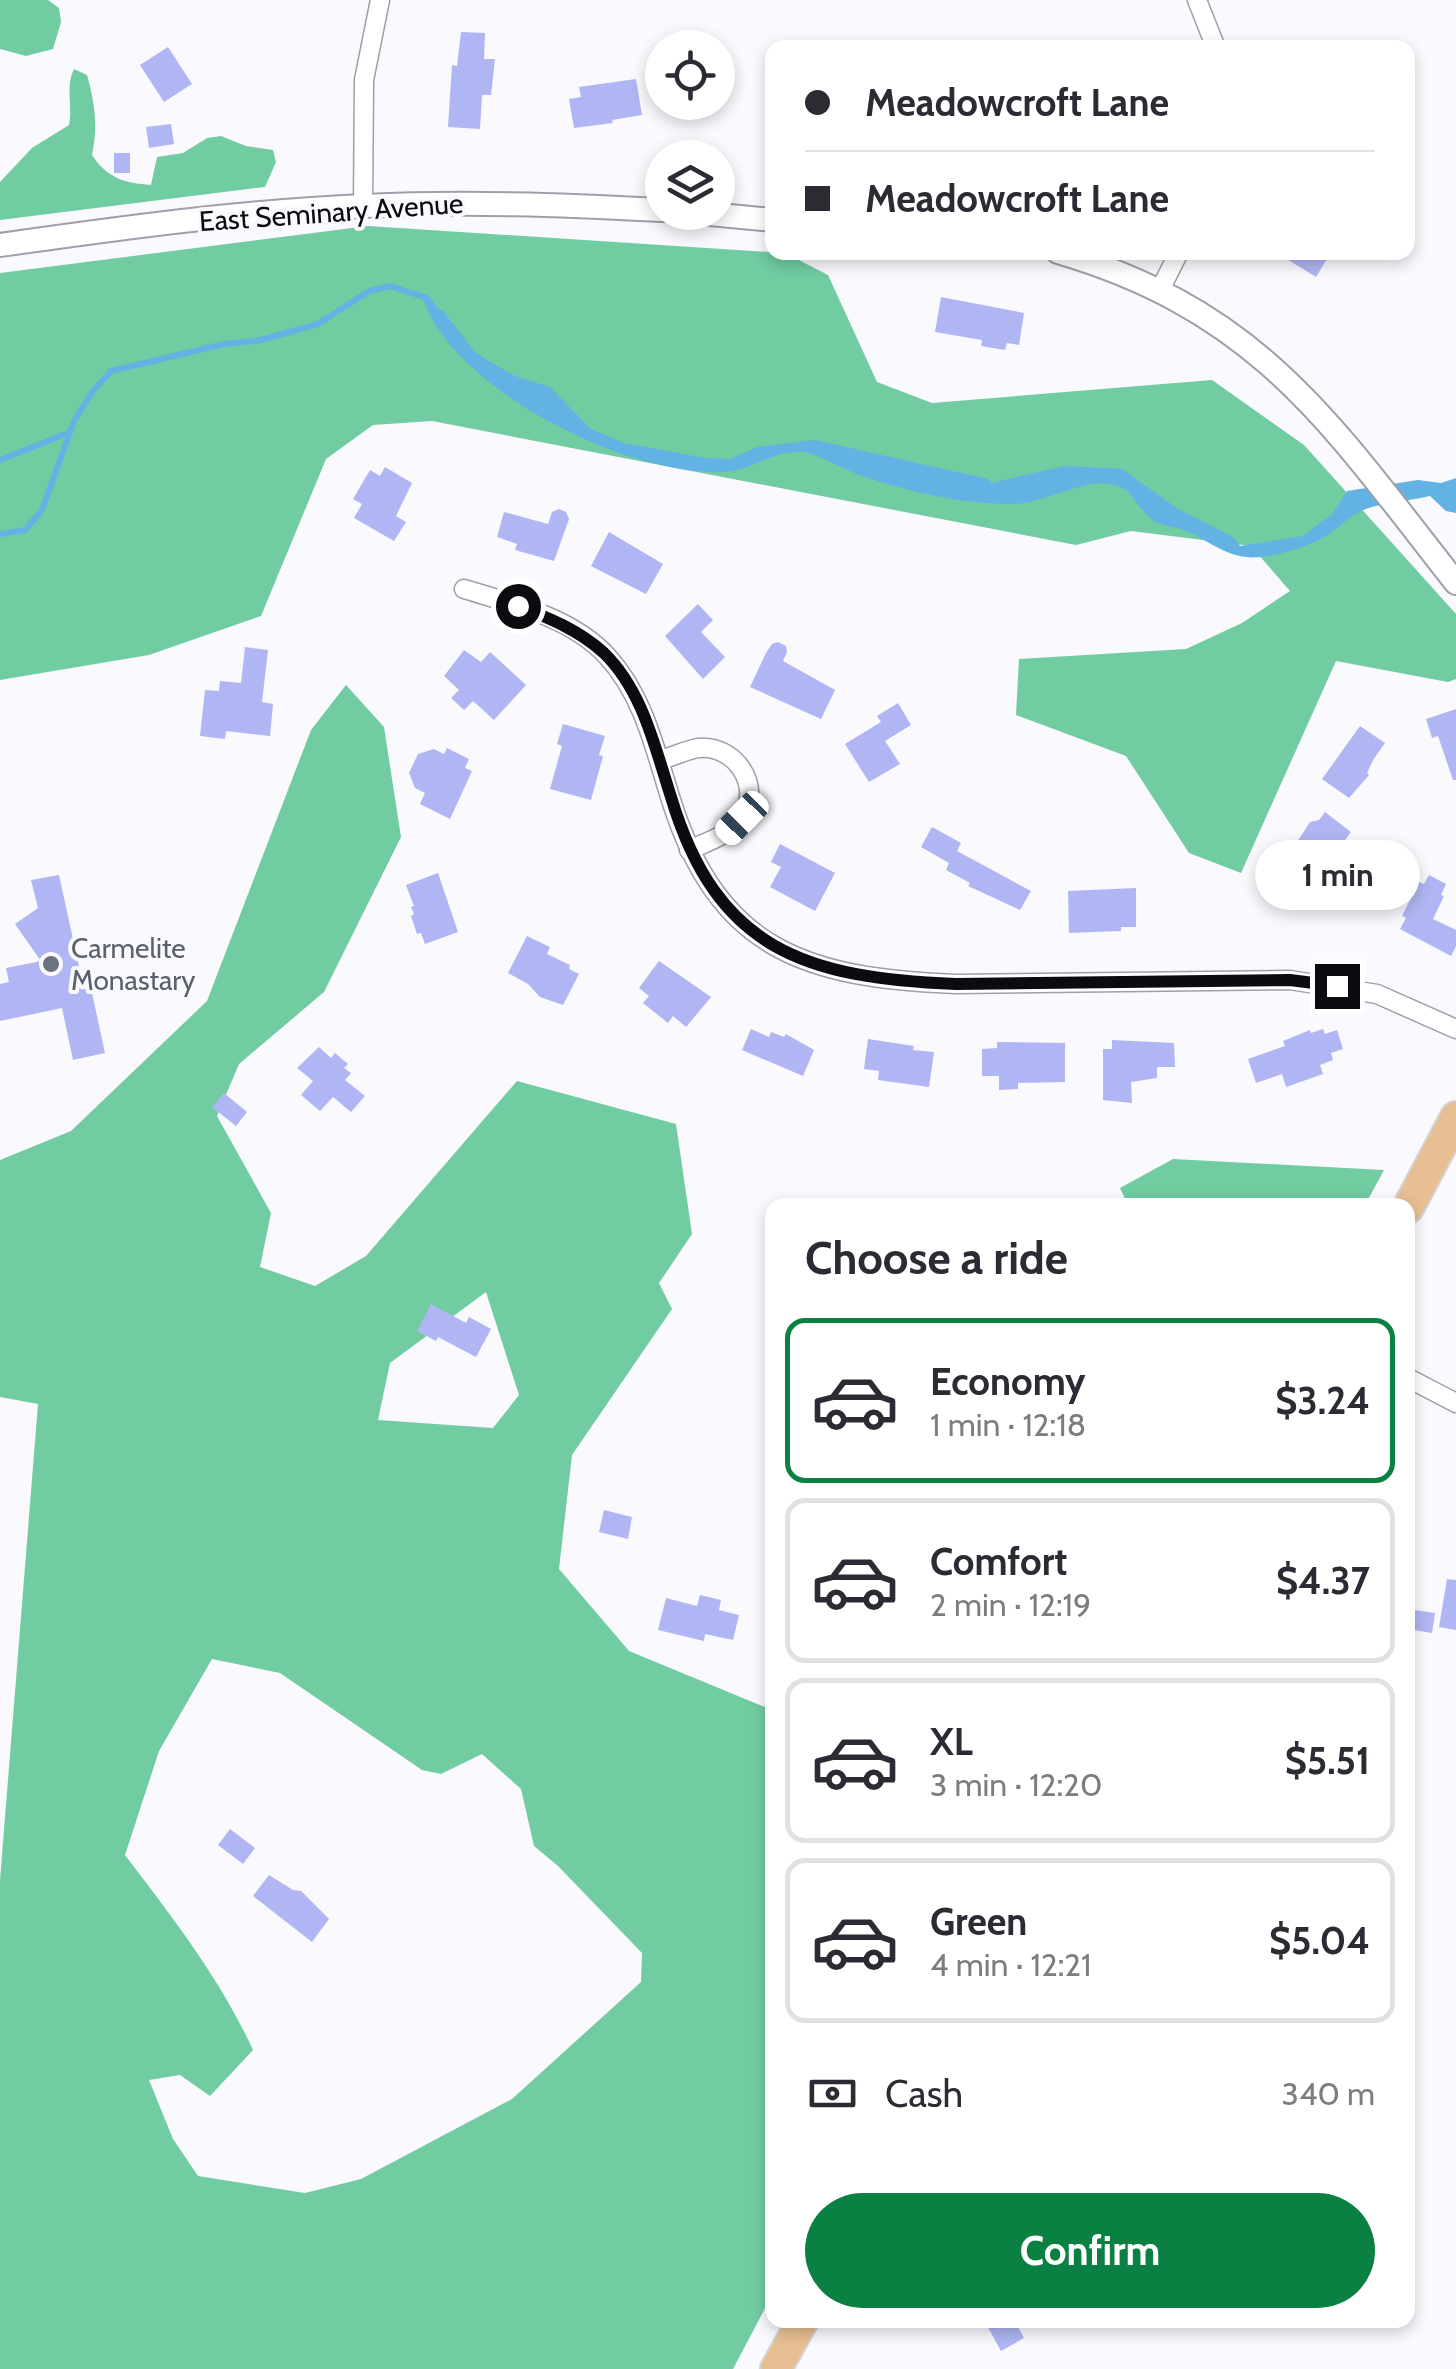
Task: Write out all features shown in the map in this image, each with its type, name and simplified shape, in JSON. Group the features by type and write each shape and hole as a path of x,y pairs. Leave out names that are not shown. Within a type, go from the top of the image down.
{"main road":[{"path":"1413,1198 1456,1117"},
{"path":"776,2369 799,2328"}],"street":[{"path":"362,206 364,80 380,0"},
{"path":"1197,0 1213,40"},
{"name":"East Seminary Avenue","path":"0,245 169,223 362,206 485,204 645,209"},
{"path":"735,216 765,219"},
{"path":"1082,260 1160,290 1217,323 1268,360 1313,404 1456,583"},
{"path":"1160,290 1175,260"},
{"path":"464,589 556,621 606,655 627,682 660,760 689,850 708,884 729,913 756,935 794,956 861,976 956,984 1290,980 1378,994 1456,1029"},
{"path":"660,760 698,748 716,750 733,757 749,784 750,803 742,818 728,833 689,850"},
{"path":"1415,1382 1456,1404"}],"green space":[{"path":"0,0 48,0 59,8 61,22 53,49 26,56 0,49"},
{"path":"74,69 87,75 92,96 92,155 110,174 124,181 151,185 157,157 183,153 207,138 221,136 246,146 273,150 276,162 265,187 0,220 0,182 32,148 69,125"},
{"path":"368,226 765,252 765,260 799,260 828,275 877,382 932,403 1212,380 1304,445 1456,614 1456,679 1448,682 1336,661 1241,873 1189,853 1126,756 1016,715 1019,659 1186,649 1242,623 1290,591 1251,546 1131,531 1076,545 432,421 373,425 326,459 261,616 149,655 0,680 0,273"},
{"path":"346,685 384,727 401,837 324,992 239,1064 217,1116 271,1213 260,1267 315,1286 366,1256 517,1081 676,1124 692,1234 659,1283 672,1309 572,1455 559,1569 629,1651 765,1707 765,2308 733,2369 0,2369 0,1880 38,1404 0,1397 0,1160 71,1131 207,1001 311,730","holes":["486,1292 519,1395 493,1428 378,1420 390,1363","212,1659 280,1673 422,1770 441,1774 482,1754 521,1789 534,1846 642,1953 641,1982 512,2099 361,2179 305,2193 198,2176 173,2139 149,2080 180,2075 210,2096 253,2050 210,1973 125,1855 159,1751"]},
{"path":"1173,1159 1384,1170 1369,1198 1125,1198 1120,1188"}],"water":[{"path":"423,299 443,311 474,351 515,376 550,387 591,429 624,443 730,459 757,447 815,440 992,483 1064,466 1122,469 1178,509 1233,537 1240,546 1303,536 1332,514 1347,491 1418,480 1441,483 1456,478 1456,513 1446,511 1430,496 1379,505 1358,513 1309,544 1276,555 1246,557 1157,522 1129,493 1111,484 1088,485 1015,504 955,499 897,487 804,452 724,472 685,470 595,444 507,395 470,366 441,333"}],"building":[{"path":"461,32 485,33 484,59 495,59 491,95 482,95 480,129 448,127 452,65 457,66"},
{"path":"168,47 192,84 164,102 140,65"},
{"path":"636,79 642,115 574,128 569,99 581,97 579,87"},
{"path":"171,124 174,144 149,148 146,127"},
{"path":"114,153 130,153 130,173 114,173"},
{"path":"1288,260 1326,260 1316,277"},
{"path":"941,297 1024,313 1019,345 1007,343 1005,350 981,346 982,340 935,332"},
{"path":"385,467 412,483 396,516 406,522 394,541 354,518 362,504 353,499 370,470 380,476"},
{"path":"559,509 569,519 554,561 515,550 517,544 497,537 504,512 548,524 552,512"},
{"path":"609,532 663,564 646,594 591,566"},
{"path":"698,604 713,620 701,632 725,657 703,679 665,636"},
{"path":"778,642 786,646 783,661 835,690 821,719 750,687 766,653"},
{"path":"245,647 268,650 262,702 273,704 270,736 226,731 225,739 200,736 205,690 219,691 220,681 241,683"},
{"path":"464,650 481,662 490,652 526,685 494,720 473,701 464,710 451,698 459,690 444,676"},
{"path":"898,703 911,725 885,741 900,764 869,782 845,744 881,722 877,716"},
{"path":"1456,709 1453,780 1438,736 1432,738 1426,719"},
{"path":"563,724 605,736 591,800 550,789 562,746 557,744"},
{"path":"1360,726 1385,743 1373,760 1369,775 1349,798 1322,779"},
{"path":"447,748 469,759 465,768 472,771 450,819 420,804 425,793 415,788 409,773 418,754 434,749 444,754"},
{"path":"1325,812 1351,832 1327,865 1322,861 1306,883 1282,865 1310,822 1319,820"},
{"path":"932,827 961,843 957,851 1031,891 1020,910 968,886 970,883 946,870 949,863 921,847"},
{"path":"780,844 835,873 815,911 770,887 781,867 771,862"},
{"path":"438,873 458,932 425,944 411,916 414,906 406,885"},
{"name":"Carmelite Monastary","path":"59,875 80,971 87,970 105,1053 73,1060 62,1008 0,1021 0,984 9,982 6,968 41,961 15,924 38,908 31,880"},
{"path":"1429,875 1446,884 1433,919 1456,930 1456,946 1451,956 1400,929 1406,918 1402,916 1419,882 1424,884"},
{"path":"1136,888 1136,927 1069,933 1068,891"},
{"path":"527,936 550,947 547,954 579,974 563,1005 540,997 528,984 508,973"},
{"path":"659,961 711,997 686,1027 673,1016 668,1023 643,1003 649,996 639,988"},
{"path":"751,1029 769,1037 771,1032 784,1037 786,1034 814,1050 803,1076 742,1050"},
{"path":"1323,1029 1325,1034 1337,1030 1343,1049 1331,1053 1333,1060 1320,1065 1323,1074 1286,1087 1282,1074 1256,1083 1248,1059 1285,1046 1283,1041 1310,1030 1311,1033"},
{"path":"868,1039 934,1052 929,1087 878,1080 879,1071 864,1069"},
{"path":"1112,1040 1174,1043 1175,1067 1157,1067 1157,1078 1131,1082 1132,1103 1103,1100 1103,1049 1112,1049"},
{"path":"997,1042 1065,1043 1065,1082 1018,1083 1018,1089 999,1090 999,1076 982,1076 982,1049 997,1048"},
{"path":"319,1047 331,1058 335,1053 348,1064 344,1068 351,1073 345,1080 365,1096 351,1112 333,1097 320,1111 301,1095 313,1081 297,1068"},
{"path":"224,1093 247,1112 236,1126 212,1107"},
{"path":"431,1304 466,1323 469,1317 491,1329 476,1357 417,1331"},
{"path":"604,1510 632,1517 628,1539 599,1532"},
{"path":"1447,1579 1456,1580 1456,1630 1439,1627"},
{"path":"700,1595 721,1600 719,1610 739,1615 733,1640 705,1634 704,1641 658,1630 666,1598 697,1606"},
{"path":"1415,1610 1435,1613 1432,1633 1415,1630"},
{"path":"230,1829 255,1848 243,1864 218,1845"},
{"path":"269,1875 301,1891 329,1919 312,1942 253,1896"},
{"path":"988,2328 1018,2328 1024,2338 1001,2351"}],"waterway":[{"path":"0,534 25,530 42,510 74,421 111,371 224,344 257,341 318,324 369,291 390,286 427,298 433,307"},
{"path":"0,460 68,433"}],"place":[{"name":"Carmelite Monastary","path":"51,964"}],"route":[{"path":"518,606 556,621 606,655 627,682 644,716 689,850 708,884 729,913 756,935 794,956 861,976 902,982 1290,980 1337,986"}]}
